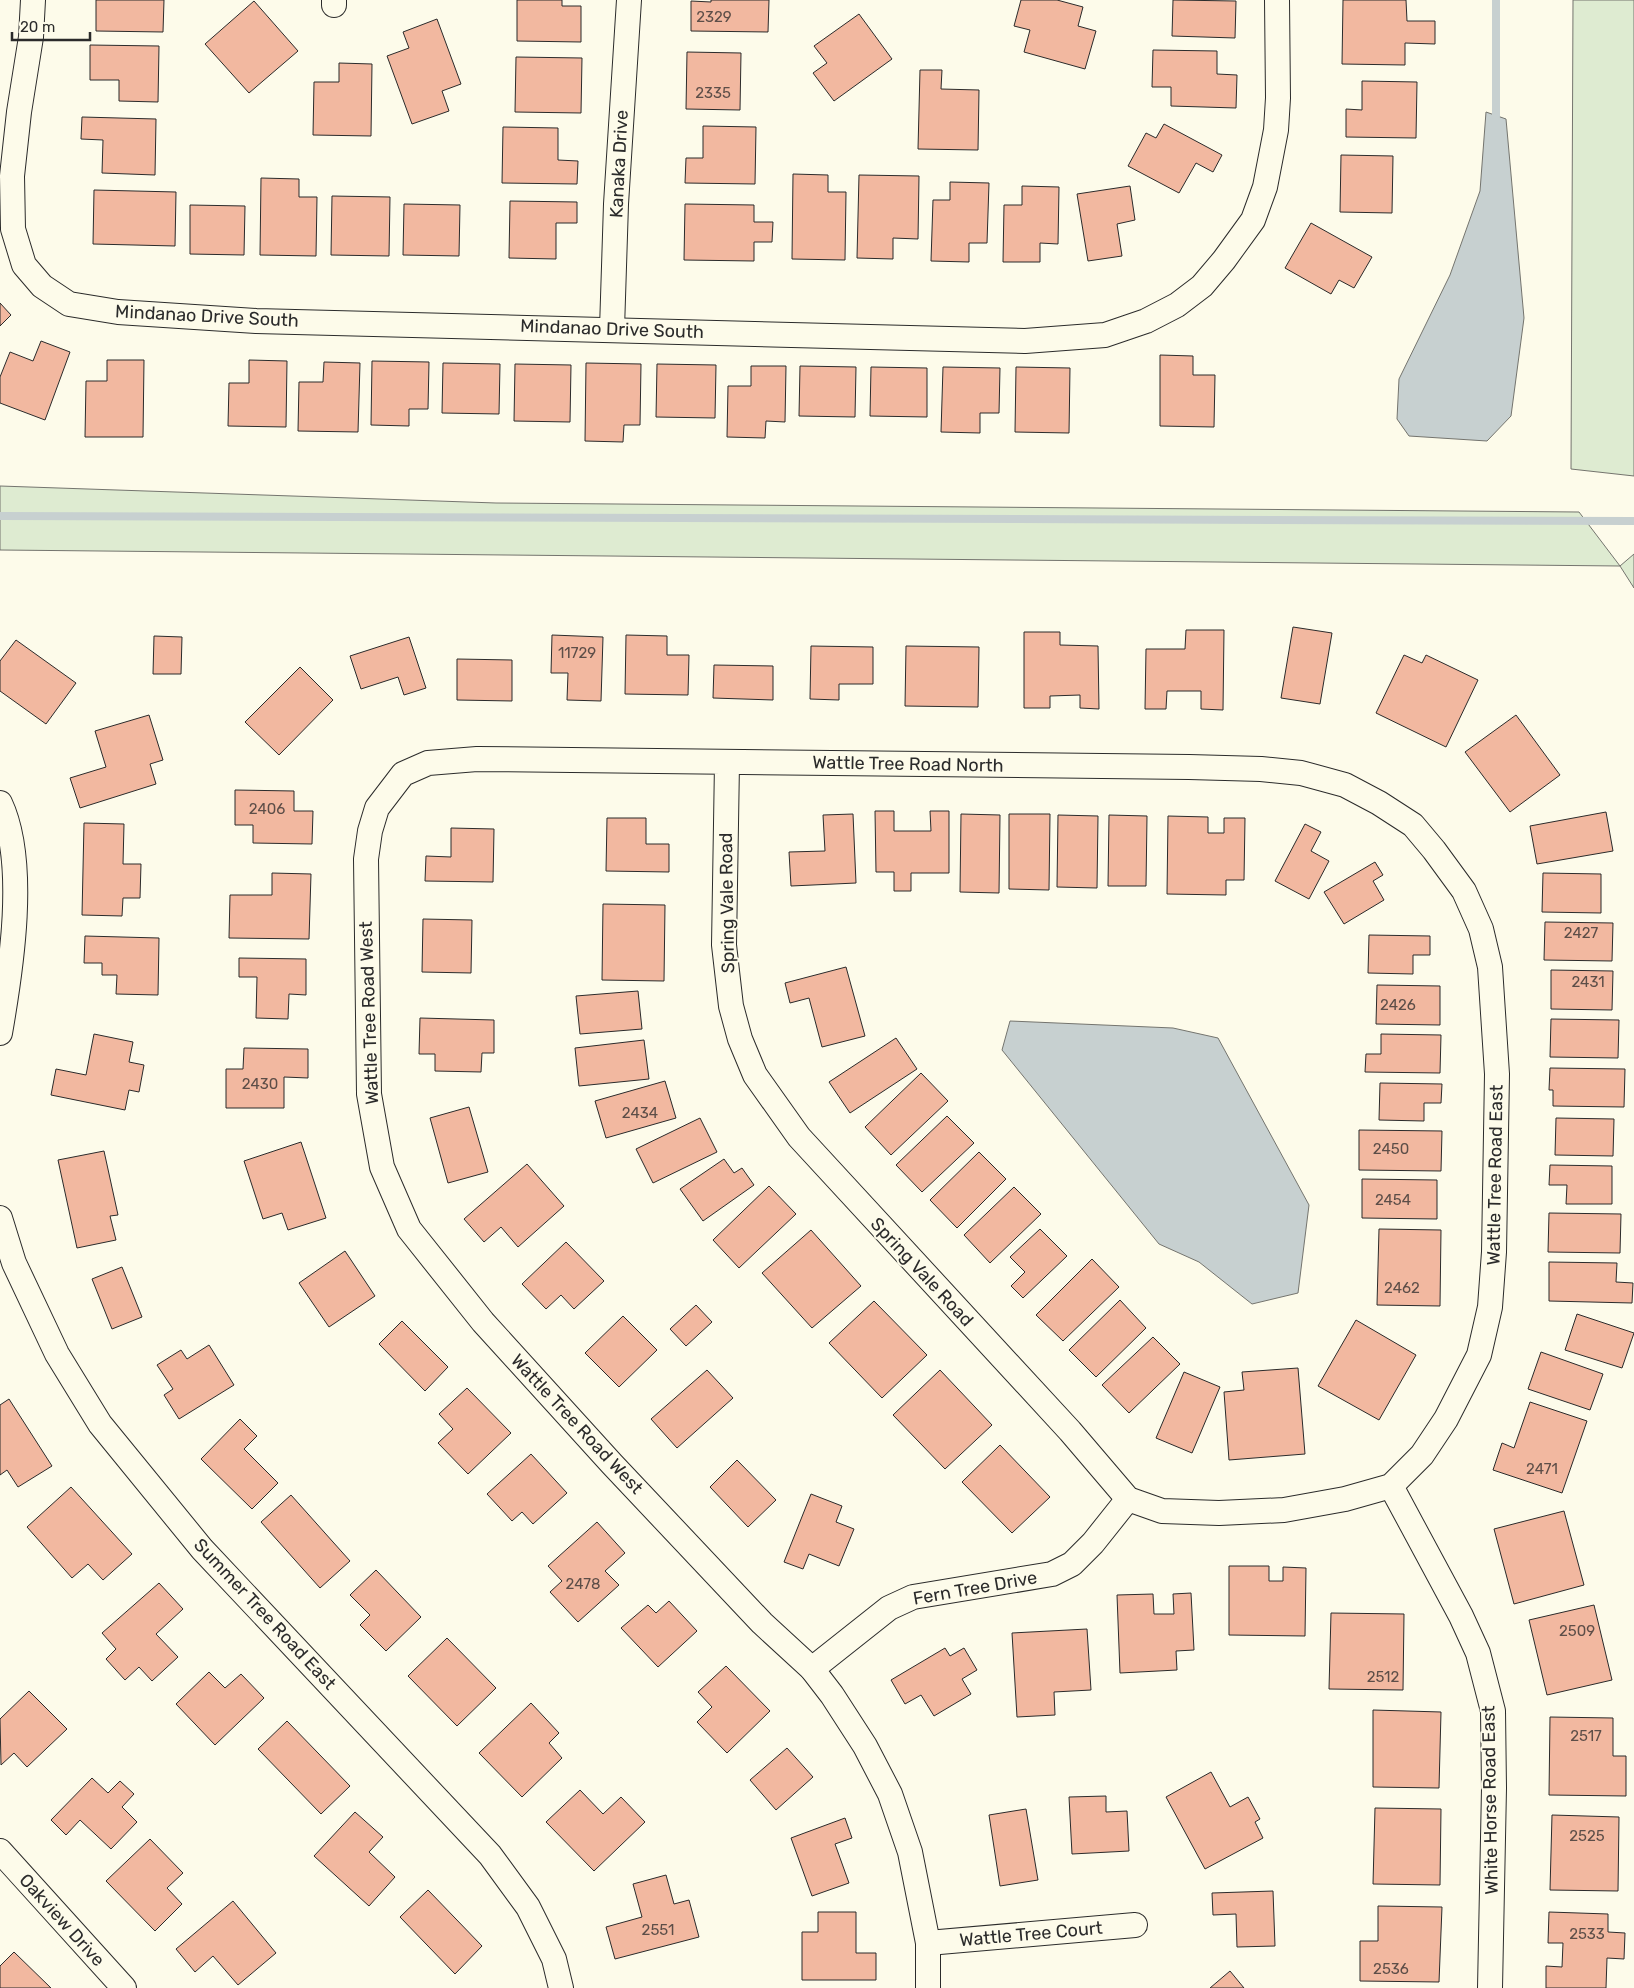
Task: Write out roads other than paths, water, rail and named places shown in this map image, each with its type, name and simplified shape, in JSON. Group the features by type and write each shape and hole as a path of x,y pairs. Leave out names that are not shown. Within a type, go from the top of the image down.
{"street":[{"name":"Mindanao Drive South","path":"33,0 31,37 19,112 12,176 13,228 24,265 42,286 69,304 118,312 256,321 1025,341 1105,335 1146,321 1177,305 1202,286 1224,260 1253,220 1265,187 1276,130 1278,98 1277,0"},
{"name":"Kanaka Drive","path":"612,329 616,204 629,0"},
{"name":"Wattle Tree Road North","path":"377,808 404,774 428,763 477,759 1261,769 1301,773 1346,785 1413,825 1434,850"},
{"name":"Spring Vale Road","path":"727,763 724,945 730,1006 740,1039 755,1075 799,1137 1070,1431 1128,1499 1162,1512 1219,1513 1284,1510 1345,1499 1391,1486"},
{"path":"0,803 9,831 15,880 11,973 0,1033"},
{"name":"Wattle Tree Road West","path":"377,808 370,831 366,859 369,1094 382,1167 409,1229 483,1322 612,1464 762,1622 812,1669 865,1746 890,1794 910,1852 928,1943 928,1988"},
{"name":"Wattle Tree Road East","path":"1391,1486 1422,1454 1446,1420 1479,1355 1490,1307 1494,1252 1497,1074 1490,967 1481,929 1464,891 1434,850"},
{"name":"Summer Tree Road East","path":"0,1218 14,1263 57,1354 100,1424 202,1549 490,1855 528,1908 554,1959 561,1988"},
{"name":"White Horse Road East","path":"1391,1486 1461,1616 1478,1653 1493,1711 1494,1788 1490,1988"},
{"name":"Fern Tree Drive","path":"812,1669 889,1608 913,1597 1052,1574 1072,1564 1093,1543 1128,1499"},
{"name":"Oakview Drive","path":"0,1851 124,1988"},
{"name":"Wattle Tree Court","path":"928,1943 1134,1925"}],"waterway":[{"path":"1496,0 1496,116"},
{"path":"0,516 1634,521"}]}
